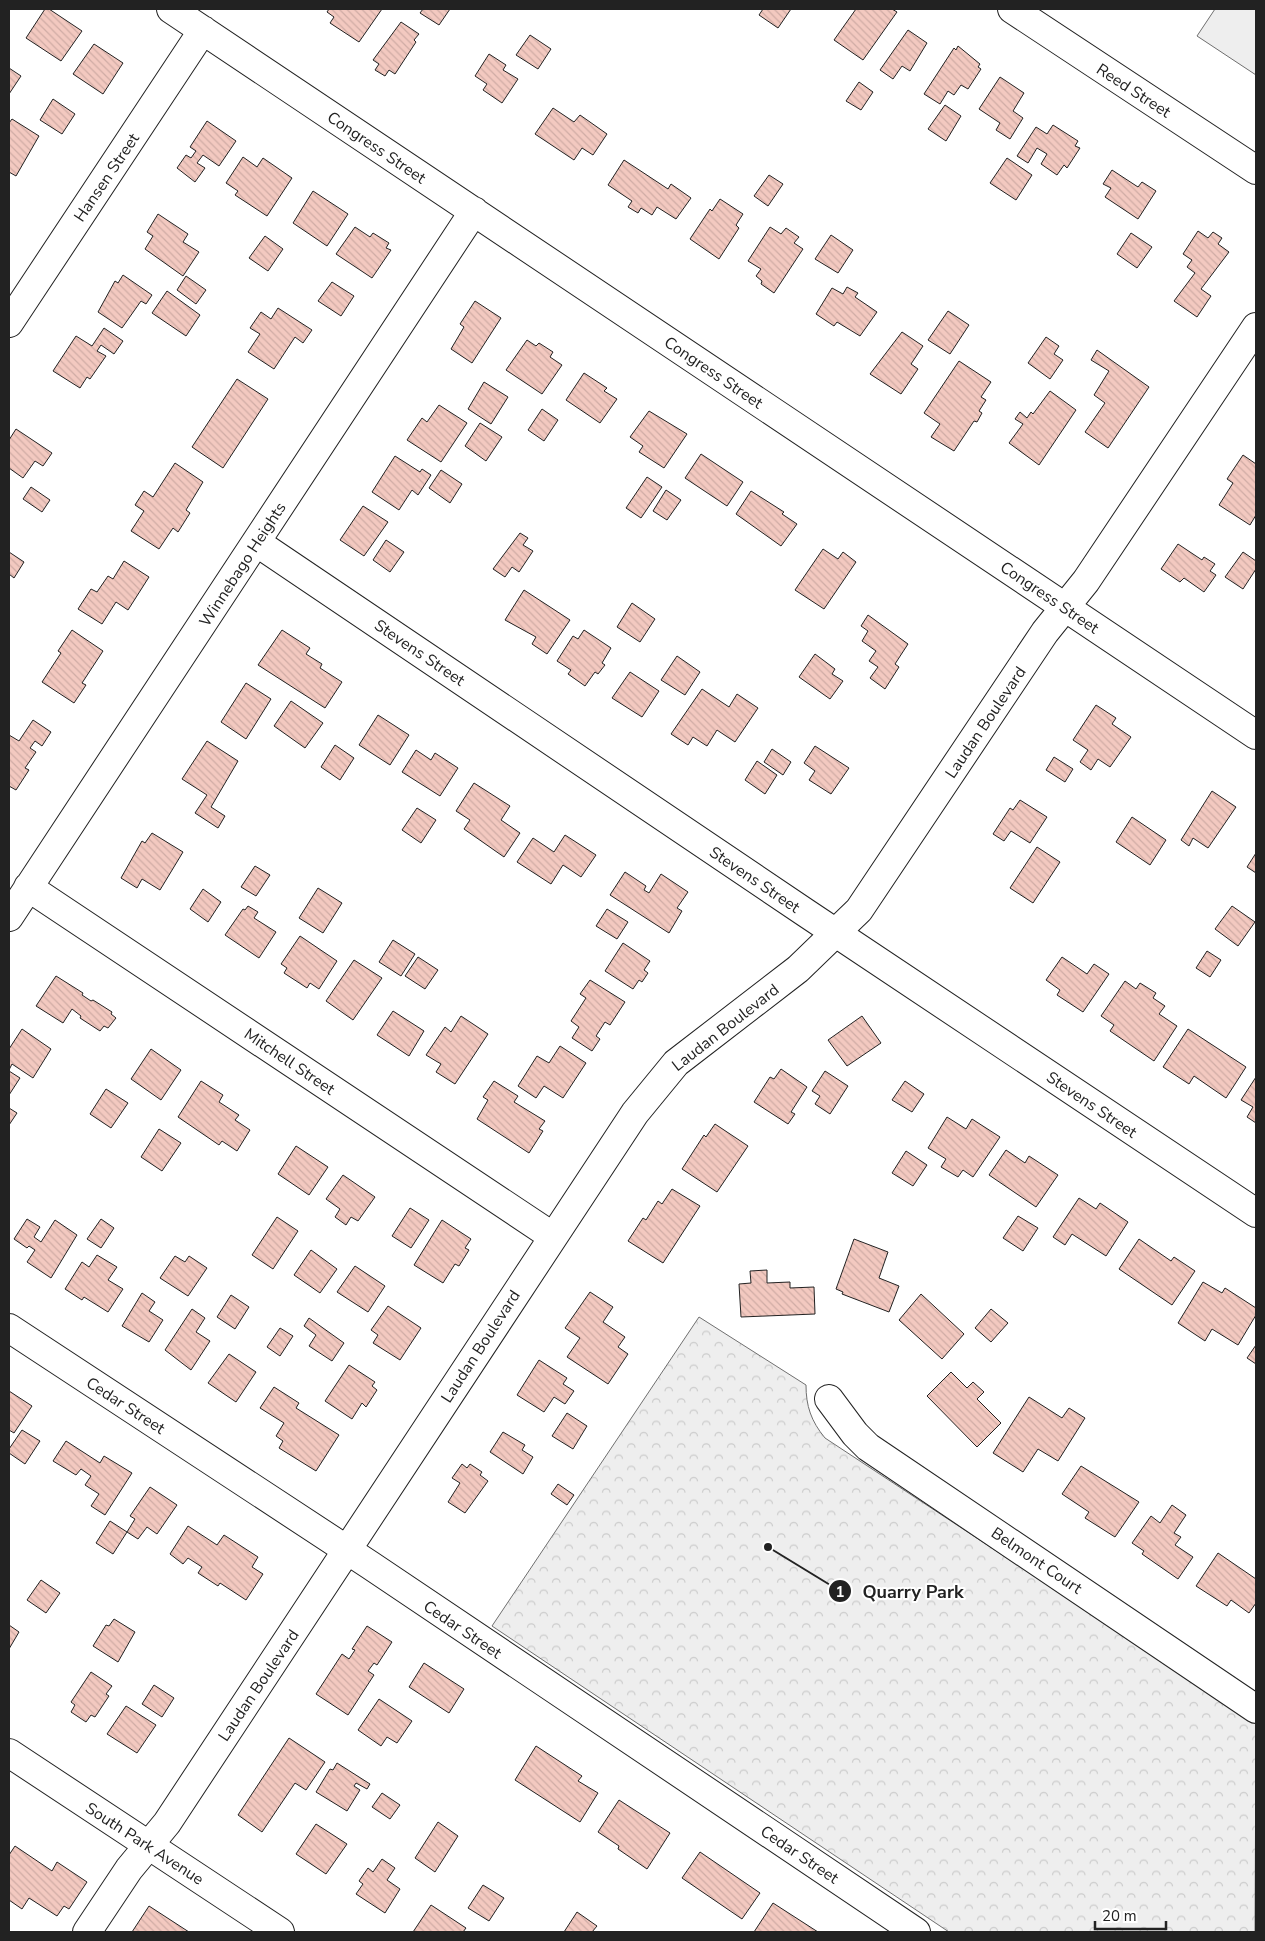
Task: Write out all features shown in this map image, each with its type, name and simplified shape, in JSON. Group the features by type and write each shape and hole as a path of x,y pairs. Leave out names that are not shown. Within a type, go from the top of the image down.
{"street":[{"name":"Congress Street","path":"171,9 1256,735"},
{"name":"Reed Street","path":"1012,9 1256,170"},
{"name":"Hansen Street","path":"9,323 203,30"},
{"name":"Winnebago Heights","path":"9,917 474,211"},
{"name":"Laudan Boulevard","path":"87,1932 129,1870 167,1823 634,1113 661,1079 684,1057 798,969 860,910 1045,632 1086,582 1256,327"},
{"name":"Stevens Street","path":"256,542 1256,1213"},
{"name":"Mitchell Street","path":"28,887 552,1236"},
{"name":"Cedar Street","path":"9,1328 347,1550 916,1932"},
{"name":"Belmont Court","path":"829,1400 855,1434 868,1447 1256,1709"},
{"name":"South Park Avenue","path":"9,1753 280,1932"}],"green space":[{"path":"1215,9 1256,9 1256,75 1197,36"},
{"path":"699,1317 806,1385 810,1413 816,1426 825,1438 1256,1722 1255,1932 949,1932 492,1626"}],"building":[{"path":"45,9 49,9 82,31 61,61 26,38"},
{"path":"329,9 382,9 359,42 330,23 334,17 327,12"},
{"path":"423,9 450,9 439,25 420,13"},
{"path":"763,9 791,9 778,28 759,15"},
{"path":"856,9 892,9 897,12 863,60 834,40"},
{"path":"401,22 419,34 414,40 416,42 395,74 389,70 385,76 375,70 379,64 373,60"},
{"path":"908,30 927,43 910,71 902,66 893,79 880,70"},
{"path":"530,35 551,49 538,69 516,55"},
{"path":"94,44 123,63 103,94 73,74"},
{"path":"958,46 980,64 978,67 981,69 968,89 961,85 954,95 948,91 940,104 924,94 954,48 956,50"},
{"path":"489,54 506,65 503,70 518,79 502,103 483,90 487,84 475,76"},
{"path":"9,68 21,76 9,94"},
{"path":"1000,77 1024,93 1013,111 1023,118 1010,139 996,130 1000,123 979,109"},
{"path":"859,82 873,92 861,110 846,101"},
{"path":"53,99 75,114 62,134 40,120"},
{"path":"945,105 961,116 946,141 928,129"},
{"path":"553,108 574,122 580,115 607,134 593,155 582,148 574,160 535,134"},
{"path":"12,119 39,136 16,176 9,172 9,123"},
{"path":"207,121 236,141 219,166 203,155 197,163 205,168 195,182 177,168 186,155 191,158 196,151 190,147"},
{"path":"1053,125 1078,141 1075,146 1080,148 1067,168 1064,165 1057,175 1041,164 1047,154 1037,148 1028,163 1017,156 1036,127 1047,134"},
{"path":"243,157 257,167 263,158 292,178 267,216 235,195 238,191 226,183"},
{"path":"1007,158 1032,175 1016,200 990,183"},
{"path":"624,160 668,189 671,184 691,198 676,219 657,207 652,215 641,208 638,213 628,207 632,201 608,185"},
{"path":"1112,170 1138,187 1142,182 1156,191 1138,219 1105,197 1111,188 1103,184"},
{"path":"769,175 783,184 768,206 754,196"},
{"path":"313,191 348,214 327,246 293,223"},
{"path":"720,199 743,214 736,225 739,228 719,259 690,239 710,209 712,211"},
{"path":"158,214 188,234 183,242 199,252 183,276 145,249 153,236 147,232"},
{"path":"355,227 370,237 373,233 389,243 386,248 391,250 372,278 336,254"},
{"path":"770,227 781,234 786,228 799,237 794,243 803,249 774,293 761,284 762,281 756,276 761,269 748,261"},
{"path":"1198,231 1208,238 1213,232 1222,238 1218,244 1229,252 1201,289 1211,296 1197,317 1174,301 1195,273 1187,267 1192,260 1183,254"},
{"path":"1131,233 1152,247 1137,268 1117,254"},
{"path":"831,235 853,250 838,273 815,259"},
{"path":"265,236 283,249 268,271 249,258"},
{"path":"123,275 152,295 146,304 141,301 122,328 98,312 115,281 118,283"},
{"path":"186,276 206,290 196,304 177,290"},
{"path":"332,282 354,296 341,316 318,301"},
{"path":"847,287 858,293 855,297 877,312 860,336 837,322 834,326 816,314 832,288 843,294"},
{"path":"167,291 200,315 186,336 152,313"},
{"path":"475,301 501,318 472,363 451,349 464,327 460,324"},
{"path":"278,308 312,330 303,343 295,337 274,369 248,352 260,334 250,328 261,312 271,319"},
{"path":"948,311 969,325 950,354 928,340"},
{"path":"104,328 123,341 114,354 101,345 97,351 106,356 90,379 87,377 80,388 53,371 76,336 92,346"},
{"path":"902,332 923,346 911,364 918,369 901,394 870,374"},
{"path":"1046,337 1059,346 1054,354 1063,360 1050,379 1028,363"},
{"path":"527,340 536,346 539,343 553,352 550,357 562,365 542,394 506,370"},
{"path":"1097,350 1149,387 1108,448 1085,432 1105,403 1094,395 1109,371 1091,360"},
{"path":"959,361 991,382 981,397 986,400 979,411 982,413 977,422 974,421 954,451 931,437 940,424 924,413"},
{"path":"584,373 607,388 604,391 617,399 600,423 566,400"},
{"path":"237,379 268,399 223,468 192,447"},
{"path":"484,382 508,397 491,424 468,409"},
{"path":"1050,391 1076,410 1039,465 1009,443 1023,424 1015,419 1020,412 1027,418 1031,412 1033,414"},
{"path":"439,405 467,423 441,462 407,440 422,418 427,422"},
{"path":"542,409 558,420 544,441 528,430"},
{"path":"649,411 687,434 664,468 639,452 643,446 630,437"},
{"path":"480,423 502,437 486,461 465,446"},
{"path":"16,429 52,453 43,466 35,461 23,478 9,468 9,440"},
{"path":"701,454 743,482 727,506 685,478"},
{"path":"1243,455 1256,464 1256,515 1250,525 1219,505 1233,483 1227,479"},
{"path":"395,456 420,472 422,469 431,475 418,495 412,490 399,510 372,492"},
{"path":"175,463 203,482 186,510 190,513 178,532 173,528 159,549 131,531 144,511 135,505 144,491 153,497"},
{"path":"441,470 462,484 450,503 429,488"},
{"path":"647,477 662,487 641,518 626,508"},
{"path":"31,487 50,500 42,512 23,499"},
{"path":"666,490 681,500 667,520 653,511"},
{"path":"751,491 784,512 782,514 797,524 781,546 736,514"},
{"path":"363,506 388,522 364,556 340,540"},
{"path":"520,533 528,538 523,545 533,551 519,572 512,567 505,577 493,569"},
{"path":"386,540 404,552 390,572 373,560"},
{"path":"1178,544 1202,560 1204,557 1215,564 1210,571 1216,575 1204,592 1184,578 1180,582 1161,569"},
{"path":"823,549 838,559 843,552 856,562 824,609 795,590"},
{"path":"9,552 24,562 14,578 9,574"},
{"path":"1243,552 1256,561 1256,569 1243,589 1225,577"},
{"path":"124,561 149,577 128,610 116,602 102,624 78,609 91,589 97,592 108,576 113,579"},
{"path":"524,590 570,620 547,654 532,644 536,637 505,620"},
{"path":"632,603 655,619 640,642 617,627"},
{"path":"868,615 908,644 895,664 899,667 885,689 870,678 878,667 869,661 876,651 862,641 868,631 861,626"},
{"path":"72,630 103,651 82,683 86,685 74,703 42,682 61,653 58,651"},
{"path":"282,630 310,648 306,654 322,664 320,668 342,682 325,708 258,665"},
{"path":"584,630 611,648 602,663 605,665 598,674 595,672 585,686 568,674 571,670 557,661 573,636 578,639"},
{"path":"815,654 835,669 832,674 843,681 830,699 799,677"},
{"path":"677,656 700,672 685,695 661,680"},
{"path":"630,672 659,691 642,717 612,698"},
{"path":"246,683 271,699 246,739 221,722"},
{"path":"702,689 729,707 737,694 758,708 735,742 717,730 707,746 693,737 688,745 671,734"},
{"path":"291,701 323,723 305,748 274,726"},
{"path":"1096,705 1116,718 1112,724 1131,737 1110,767 1098,759 1091,770 1080,762 1088,750 1073,740"},
{"path":"378,715 409,735 390,765 359,745"},
{"path":"33,720 51,732 42,746 35,741 30,748 36,752 25,768 29,770 16,790 9,786 9,735 19,741"},
{"path":"207,741 238,761 211,807 225,816 218,828 195,813 207,795 182,779"},
{"path":"335,745 354,758 340,780 321,767"},
{"path":"815,746 849,768 831,794 809,780 815,771 804,763"},
{"path":"772,749 791,762 783,775 764,762"},
{"path":"416,750 431,760 435,753 458,768 440,796 402,772"},
{"path":"1054,757 1073,769 1065,782 1046,770"},
{"path":"757,761 777,775 765,794 745,780"},
{"path":"474,783 510,806 501,820 520,833 504,857 464,829 470,820 456,811"},
{"path":"1212,791 1236,807 1208,848 1193,838 1189,846 1181,840"},
{"path":"1020,800 1047,817 1030,843 1011,831 1004,841 993,834 1010,808 1013,810"},
{"path":"417,808 436,820 421,843 402,830"},
{"path":"1132,817 1166,840 1150,865 1116,842"},
{"path":"152,833 183,852 160,890 142,879 137,888 121,878 142,841 145,843"},
{"path":"565,835 596,855 581,877 563,865 551,884 517,862 533,838 554,852"},
{"path":"1037,847 1060,862 1033,903 1010,888"},
{"path":"1256,853 1256,873 1247,867"},
{"path":"255,866 270,875 256,896 241,887"},
{"path":"625,872 646,886 644,890 649,893 661,874 688,892 677,908 682,911 669,933 610,895"},
{"path":"318,888 342,903 323,933 299,918"},
{"path":"203,889 221,902 208,922 190,909"},
{"path":"248,906 258,912 254,918 276,932 259,958 225,935 243,909 245,910"},
{"path":"1232,906 1255,922 1238,946 1215,929"},
{"path":"607,909 628,922 617,939 596,926"},
{"path":"300,936 337,961 319,989 310,983 307,988 284,973 287,968 281,964"},
{"path":"393,940 415,954 401,976 379,962"},
{"path":"623,943 650,961 644,970 648,973 642,982 639,980 633,989 605,971"},
{"path":"1207,951 1221,960 1210,977 1196,968"},
{"path":"418,957 438,970 425,989 405,976"},
{"path":"1062,957 1087,974 1094,964 1109,974 1083,1012 1057,995 1060,990 1046,980"},
{"path":"354,960 382,978 353,1020 326,1001"},
{"path":"56,976 83,993 82,995 91,1001 93,1000 112,1012 111,1014 116,1018 108,1028 104,1026 100,1031 80,1018 81,1016 72,1009 63,1023 36,1006"},
{"path":"590,980 625,1002 610,1025 605,1022 596,1036 600,1039 592,1051 572,1038 579,1027 571,1021 586,998 580,994"},
{"path":"1125,981 1136,989 1140,983 1156,993 1153,998 1165,1006 1159,1014 1177,1026 1154,1061 1110,1031 1114,1025 1101,1016"},
{"path":"393,1011 424,1031 409,1056 377,1035"},
{"path":"461,1016 488,1034 455,1084 436,1072 441,1064 426,1055 445,1027 451,1032"},
{"path":"862,1016 881,1043 847,1066 828,1040"},
{"path":"22,1029 51,1049 33,1078 12,1064 9,1070 9,1049"},
{"path":"1188,1029 1246,1067 1226,1098 1194,1076 1189,1084 1163,1067"},
{"path":"560,1046 586,1063 563,1098 544,1086 536,1098 518,1086 537,1056 549,1063"},
{"path":"151,1049 181,1070 161,1100 131,1079"},
{"path":"781,1069 807,1087 791,1112 795,1114 788,1124 754,1102 770,1077 774,1079"},
{"path":"9,1071 20,1078 9,1095"},
{"path":"825,1071 848,1086 830,1114 815,1104 820,1096 812,1091"},
{"path":"1256,1077 1256,1123 1247,1117 1253,1107 1241,1100"},
{"path":"201,1081 223,1095 219,1102 239,1115 235,1120 250,1130 237,1151 222,1141 219,1145 178,1117"},
{"path":"494,1081 518,1096 514,1102 545,1121 539,1129 543,1131 529,1153 477,1119 488,1100 483,1097"},
{"path":"905,1081 924,1094 912,1112 892,1100"},
{"path":"106,1089 128,1103 111,1128 90,1114"},
{"path":"9,1108 17,1113 9,1125"},
{"path":"947,1117 966,1129 972,1119 1000,1137 973,1177 963,1170 958,1177 941,1167 946,1159 928,1148"},
{"path":"715,1124 748,1146 717,1192 682,1169 704,1135 706,1137"},
{"path":"159,1129 181,1143 162,1171 141,1157"},
{"path":"296,1146 328,1167 309,1195 278,1174"},
{"path":"1006,1150 1025,1163 1029,1156 1058,1175 1036,1207 989,1175"},
{"path":"906,1151 927,1165 913,1186 892,1173"},
{"path":"343,1175 375,1197 358,1221 351,1217 346,1225 335,1217 340,1209 326,1199"},
{"path":"672,1189 700,1206 663,1263 628,1241 643,1218 646,1220 658,1201 662,1204"},
{"path":"1079,1198 1096,1209 1100,1203 1128,1222 1106,1256 1072,1234 1065,1245 1053,1237"},
{"path":"410,1208 429,1220 411,1248 392,1236"},
{"path":"1018,1216 1038,1228 1023,1251 1003,1238"},
{"path":"277,1217 298,1231 273,1269 252,1255"},
{"path":"27,1219 40,1227 34,1237 41,1242 55,1220 77,1235 51,1278 27,1262 35,1250 29,1246 27,1248 14,1239"},
{"path":"101,1219 114,1228 101,1248 87,1239"},
{"path":"442,1220 471,1239 465,1248 469,1250 459,1266 455,1264 443,1283 414,1265"},
{"path":"854,1239 888,1252 879,1278 899,1286 889,1312 842,1294 843,1292 836,1289"},
{"path":"1139,1239 1171,1261 1174,1257 1195,1271 1172,1305 1119,1269"},
{"path":"311,1250 337,1269 320,1293 294,1275"},
{"path":"97,1255 117,1267 108,1280 123,1289 108,1312 84,1297 82,1300 65,1289 82,1262 89,1267"},
{"path":"175,1256 185,1262 189,1256 207,1268 188,1296 160,1278"},
{"path":"355,1266 385,1286 368,1312 337,1292"},
{"path":"767,1270 767,1283 790,1282 790,1288 814,1287 815,1314 741,1317 739,1284 751,1283 750,1271"},
{"path":"1203,1282 1222,1293 1225,1288 1256,1308 1256,1315 1238,1345 1212,1329 1205,1341 1178,1323"},
{"path":"590,1292 613,1307 603,1322 625,1337 618,1347 628,1354 608,1384 567,1357 580,1338 565,1328"},
{"path":"142,1293 155,1302 149,1311 163,1320 149,1342 122,1326"},
{"path":"921,1294 964,1334 942,1359 899,1320"},
{"path":"231,1295 249,1307 235,1329 217,1317"},
{"path":"388,1306 421,1328 400,1360 373,1343 378,1335 371,1330"},
{"path":"192,1309 205,1318 196,1332 210,1341 191,1370 165,1350"},
{"path":"991,1309 1008,1323 991,1342 975,1328"},
{"path":"309,1318 344,1343 332,1361 309,1346 316,1335 304,1326"},
{"path":"280,1328 293,1336 280,1356 267,1347"},
{"path":"1256,1345 1256,1364 1247,1358"},
{"path":"229,1354 256,1372 236,1402 208,1383"},
{"path":"539,1360 567,1378 563,1384 574,1391 565,1404 554,1397 544,1412 517,1395"},
{"path":"349,1365 375,1382 372,1386 377,1390 366,1407 362,1403 352,1419 325,1401"},
{"path":"951,1372 967,1388 973,1382 984,1392 977,1399 1001,1423 977,1447 927,1396"},
{"path":"274,1387 299,1403 296,1408 339,1435 316,1471 279,1448 283,1441 276,1436 284,1423 260,1408"},
{"path":"9,1391 32,1406 14,1433 9,1430"},
{"path":"1029,1397 1062,1418 1069,1408 1085,1418 1058,1461 1038,1449 1023,1472 993,1453"},
{"path":"567,1413 587,1426 573,1449 552,1436"},
{"path":"22,1430 40,1441 25,1464 9,1453 9,1449"},
{"path":"503,1432 525,1445 522,1450 533,1457 523,1474 490,1452"},
{"path":"66,1441 100,1463 104,1456 132,1473 105,1515 91,1506 99,1494 85,1485 91,1476 81,1469 76,1475 53,1461"},
{"path":"462,1464 467,1468 470,1464 482,1472 480,1475 488,1481 465,1513 448,1502 460,1483 452,1478"},
{"path":"1081,1466 1139,1502 1115,1537 1085,1518 1089,1512 1062,1494"},
{"path":"558,1484 574,1495 567,1505 551,1494"},
{"path":"150,1487 177,1505 157,1534 147,1527 138,1539 127,1532 135,1519 130,1516"},
{"path":"1172,1505 1186,1515 1174,1533 1181,1537 1175,1545 1193,1557 1178,1579 1142,1554 1144,1551 1132,1543 1151,1516 1160,1523"},
{"path":"110,1521 127,1532 113,1554 96,1543"},
{"path":"188,1526 217,1545 224,1535 258,1557 252,1567 263,1574 246,1600 220,1583 218,1586 198,1573 202,1567 188,1558 183,1564 170,1554"},
{"path":"1218,1553 1256,1579 1256,1603 1249,1613 1231,1600 1227,1606 1196,1586"},
{"path":"41,1580 60,1593 46,1613 27,1600"},
{"path":"114,1619 135,1632 118,1662 93,1646 106,1625 109,1626"},
{"path":"9,1625 19,1632 9,1649"},
{"path":"367,1626 392,1642 377,1665 374,1663 368,1671 374,1675 348,1715 316,1694 342,1654 349,1659 355,1650 352,1649"},
{"path":"424,1663 464,1689 449,1713 409,1687"},
{"path":"91,1672 112,1686 106,1694 109,1696 95,1717 91,1715 86,1722 71,1712 75,1705 71,1702"},
{"path":"154,1685 174,1698 162,1717 142,1704"},
{"path":"379,1699 412,1721 397,1743 387,1737 381,1746 358,1730"},
{"path":"126,1706 156,1725 137,1753 107,1734"},
{"path":"289,1738 325,1762 306,1790 295,1783 262,1832 238,1815"},
{"path":"536,1746 582,1776 578,1781 598,1793 580,1822 515,1780"},
{"path":"337,1763 370,1784 367,1789 356,1783 354,1786 360,1790 347,1811 316,1792 330,1769 333,1770"},
{"path":"382,1793 400,1805 390,1819 372,1807"},
{"path":"619,1800 670,1833 647,1869 618,1849 619,1846 598,1832"},
{"path":"438,1822 458,1836 435,1872 415,1858"},
{"path":"316,1824 347,1844 326,1874 296,1854"},
{"path":"15,1846 52,1871 57,1862 87,1882 69,1909 64,1906 57,1916 29,1898 22,1909 9,1900 9,1855"},
{"path":"700,1852 760,1893 742,1919 682,1878"},
{"path":"382,1859 395,1868 387,1880 400,1889 385,1913 356,1894 363,1884 359,1881 368,1868 373,1872"},
{"path":"483,1885 504,1898 489,1921 468,1908"},
{"path":"773,1903 818,1932 754,1932"},
{"path":"431,1905 466,1928 463,1932 413,1932"},
{"path":"149,1906 189,1932 132,1932"},
{"path":"577,1912 597,1926 592,1932 564,1932"}],"place":[{"name":"Quarry Park","path":"768,1547"}]}
